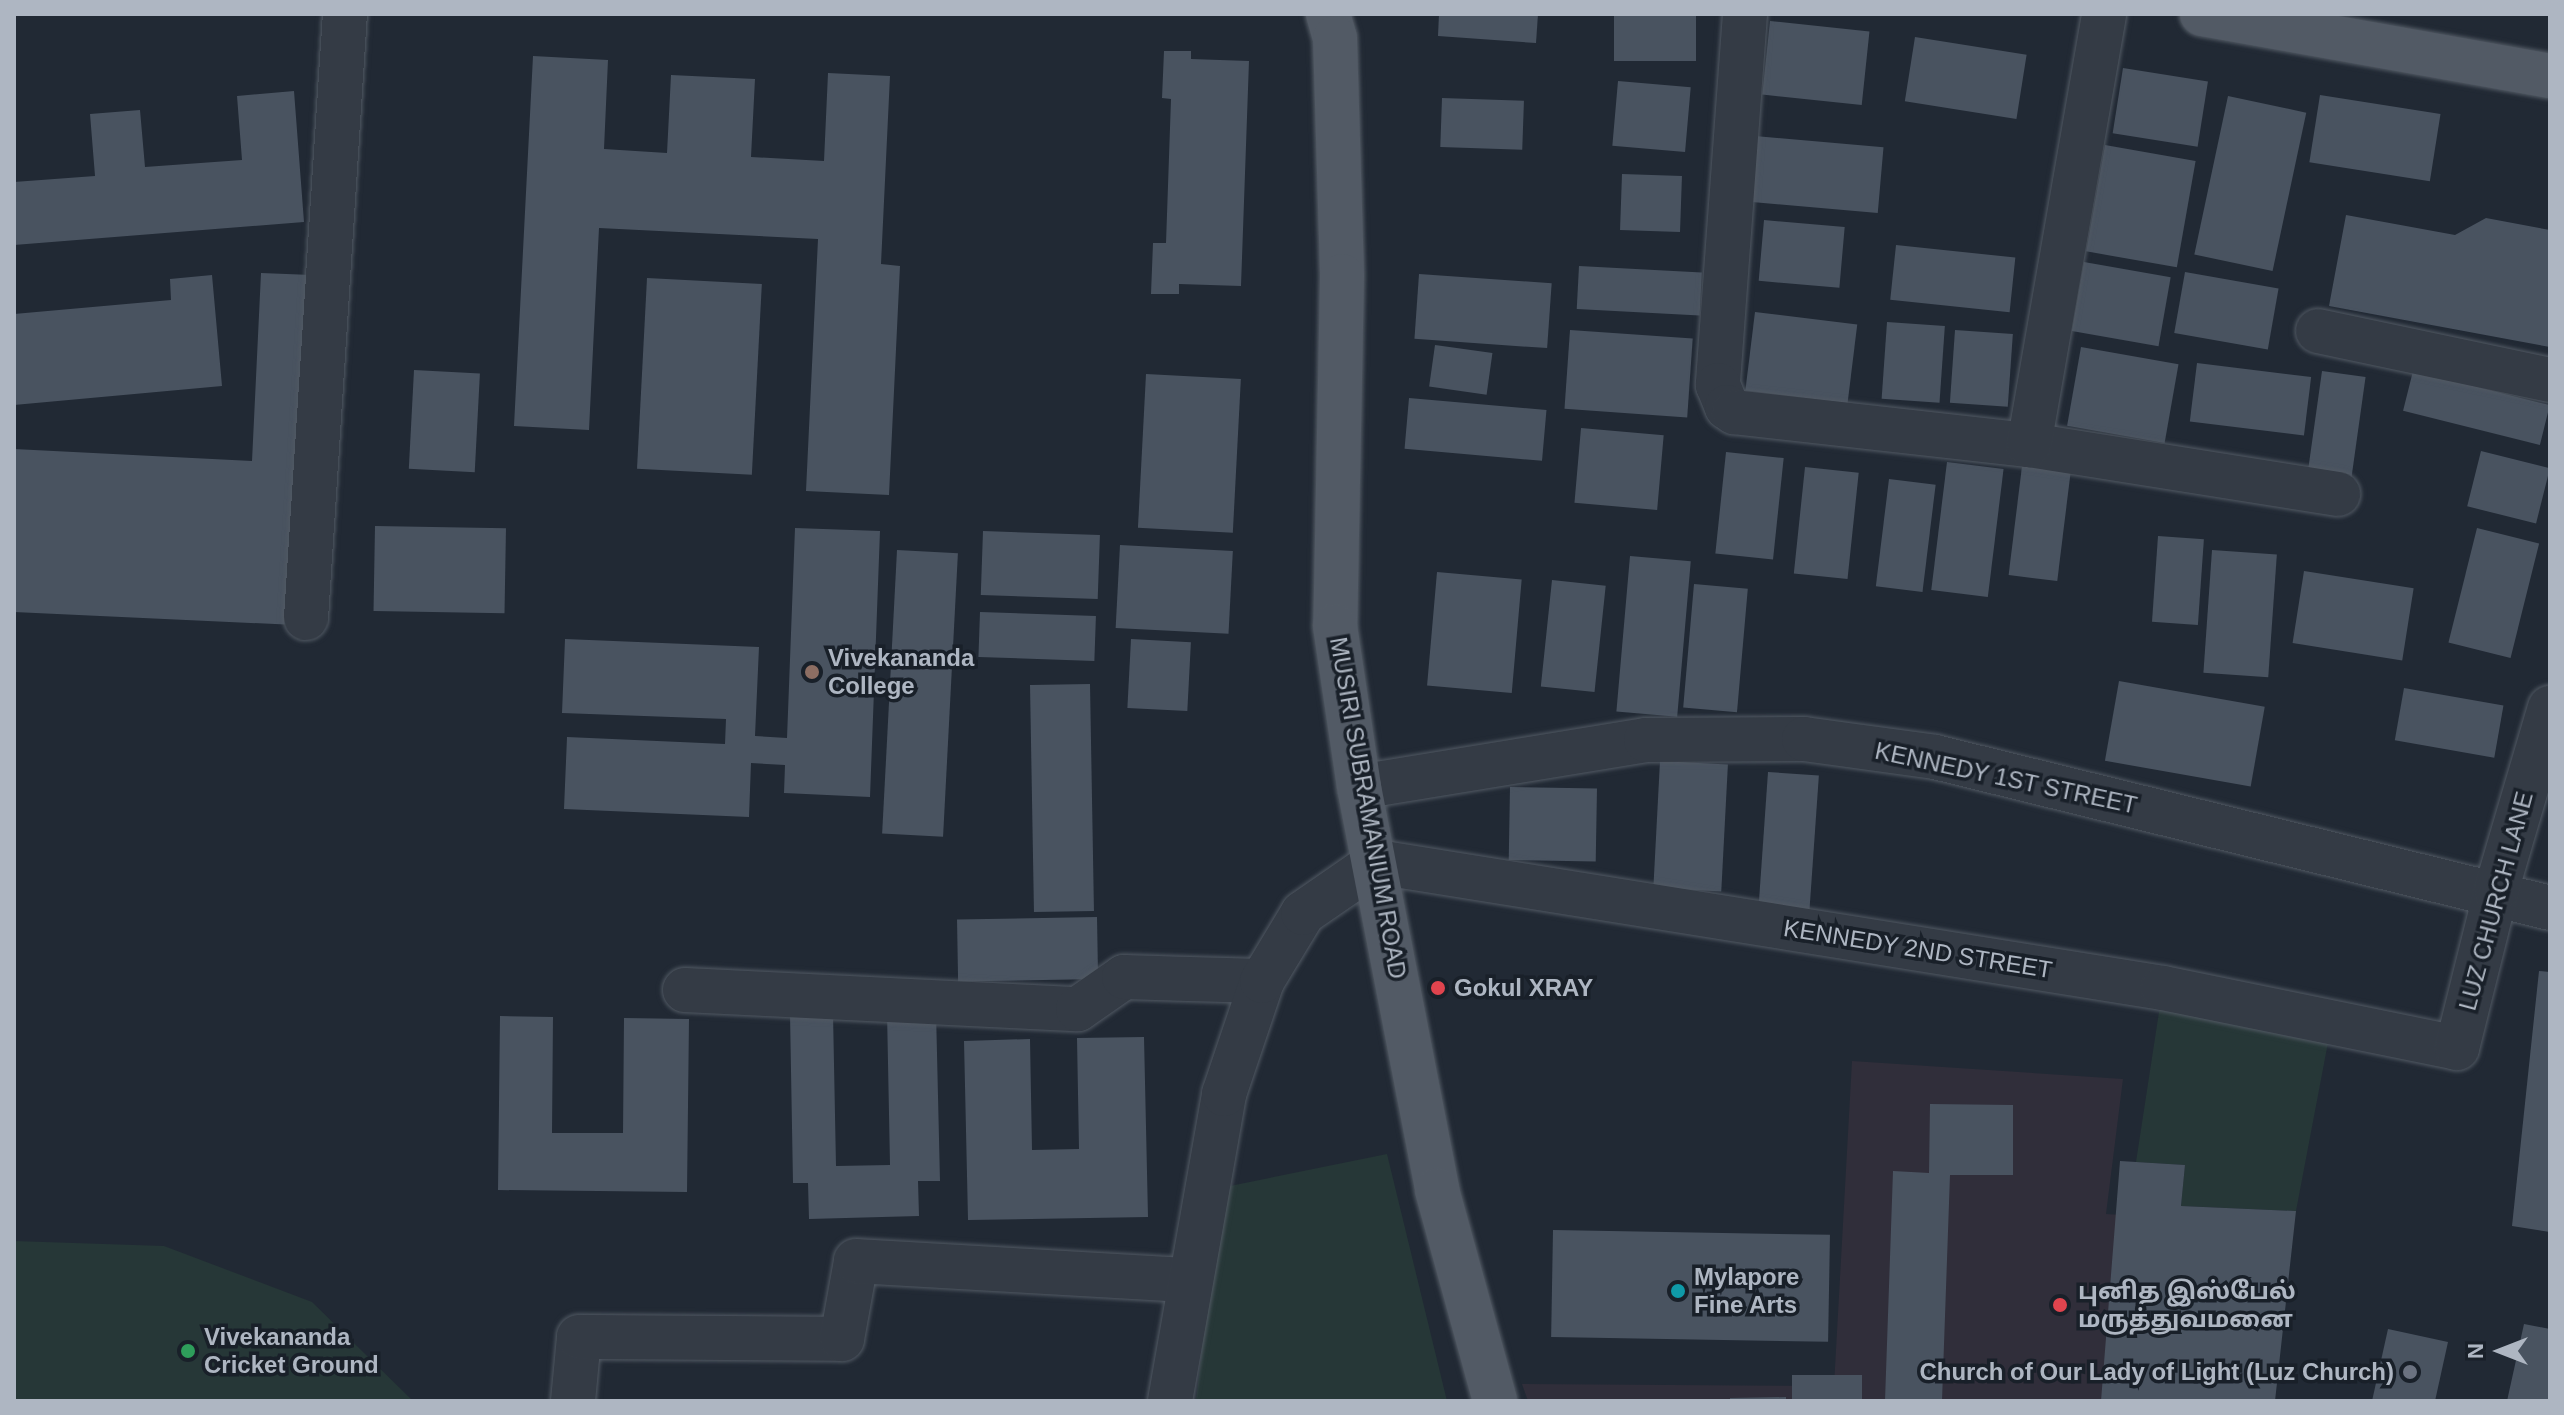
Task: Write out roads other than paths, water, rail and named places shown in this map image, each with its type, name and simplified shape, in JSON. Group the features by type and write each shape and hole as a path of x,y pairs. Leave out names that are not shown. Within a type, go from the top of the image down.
{"main road":[{"name":"MUSIRI SUBRAMANIUM ROAD","path":"1328,14 1335,38 1342,276 1335,626 1359,787 1377,862 1437,1190 1495,1401"},
{"path":"2202,14 2550,76"}],"street":[{"path":"306,618 345,14"},
{"path":"1745,14 1720,396 1734,412 2029,445 2338,494"},
{"path":"2029,445 2104,14"},
{"path":"2318,331 2550,380"},
{"name":"LUZ CHURCH LANE","path":"2457,1048 2496,891 2550,708"},
{"name":"KENNEDY 1ST STREET","path":"1359,787 1646,740 1804,739 1935,757 2496,891 2550,908"},
{"path":"1170,1401 1224,1094 1262,981 1303,913 1377,862"},
{"name":"KENNEDY 2ND STREET","path":"1377,862 2163,988 2457,1048"},
{"path":"685,990 1078,1009 1124,977 1262,981"},
{"path":"573,1401 579,1337 842,1339 856,1261 1189,1280"}],"place":[{"name":"Vivekananda College","path":"812,672"},
{"name":"Gokul XRAY","path":"1438,988"},
{"name":"Mylapore Fine Arts","path":"1678,1291"},
{"name":"புனித இஸ்பேல் மருத்துவமனை","path":"2060,1305"},
{"name":"Vivekananda Cricket Ground","path":"188,1351"},
{"name":"Church of Our Lady of Light (Luz Church)","path":"2410,1372"}]}
